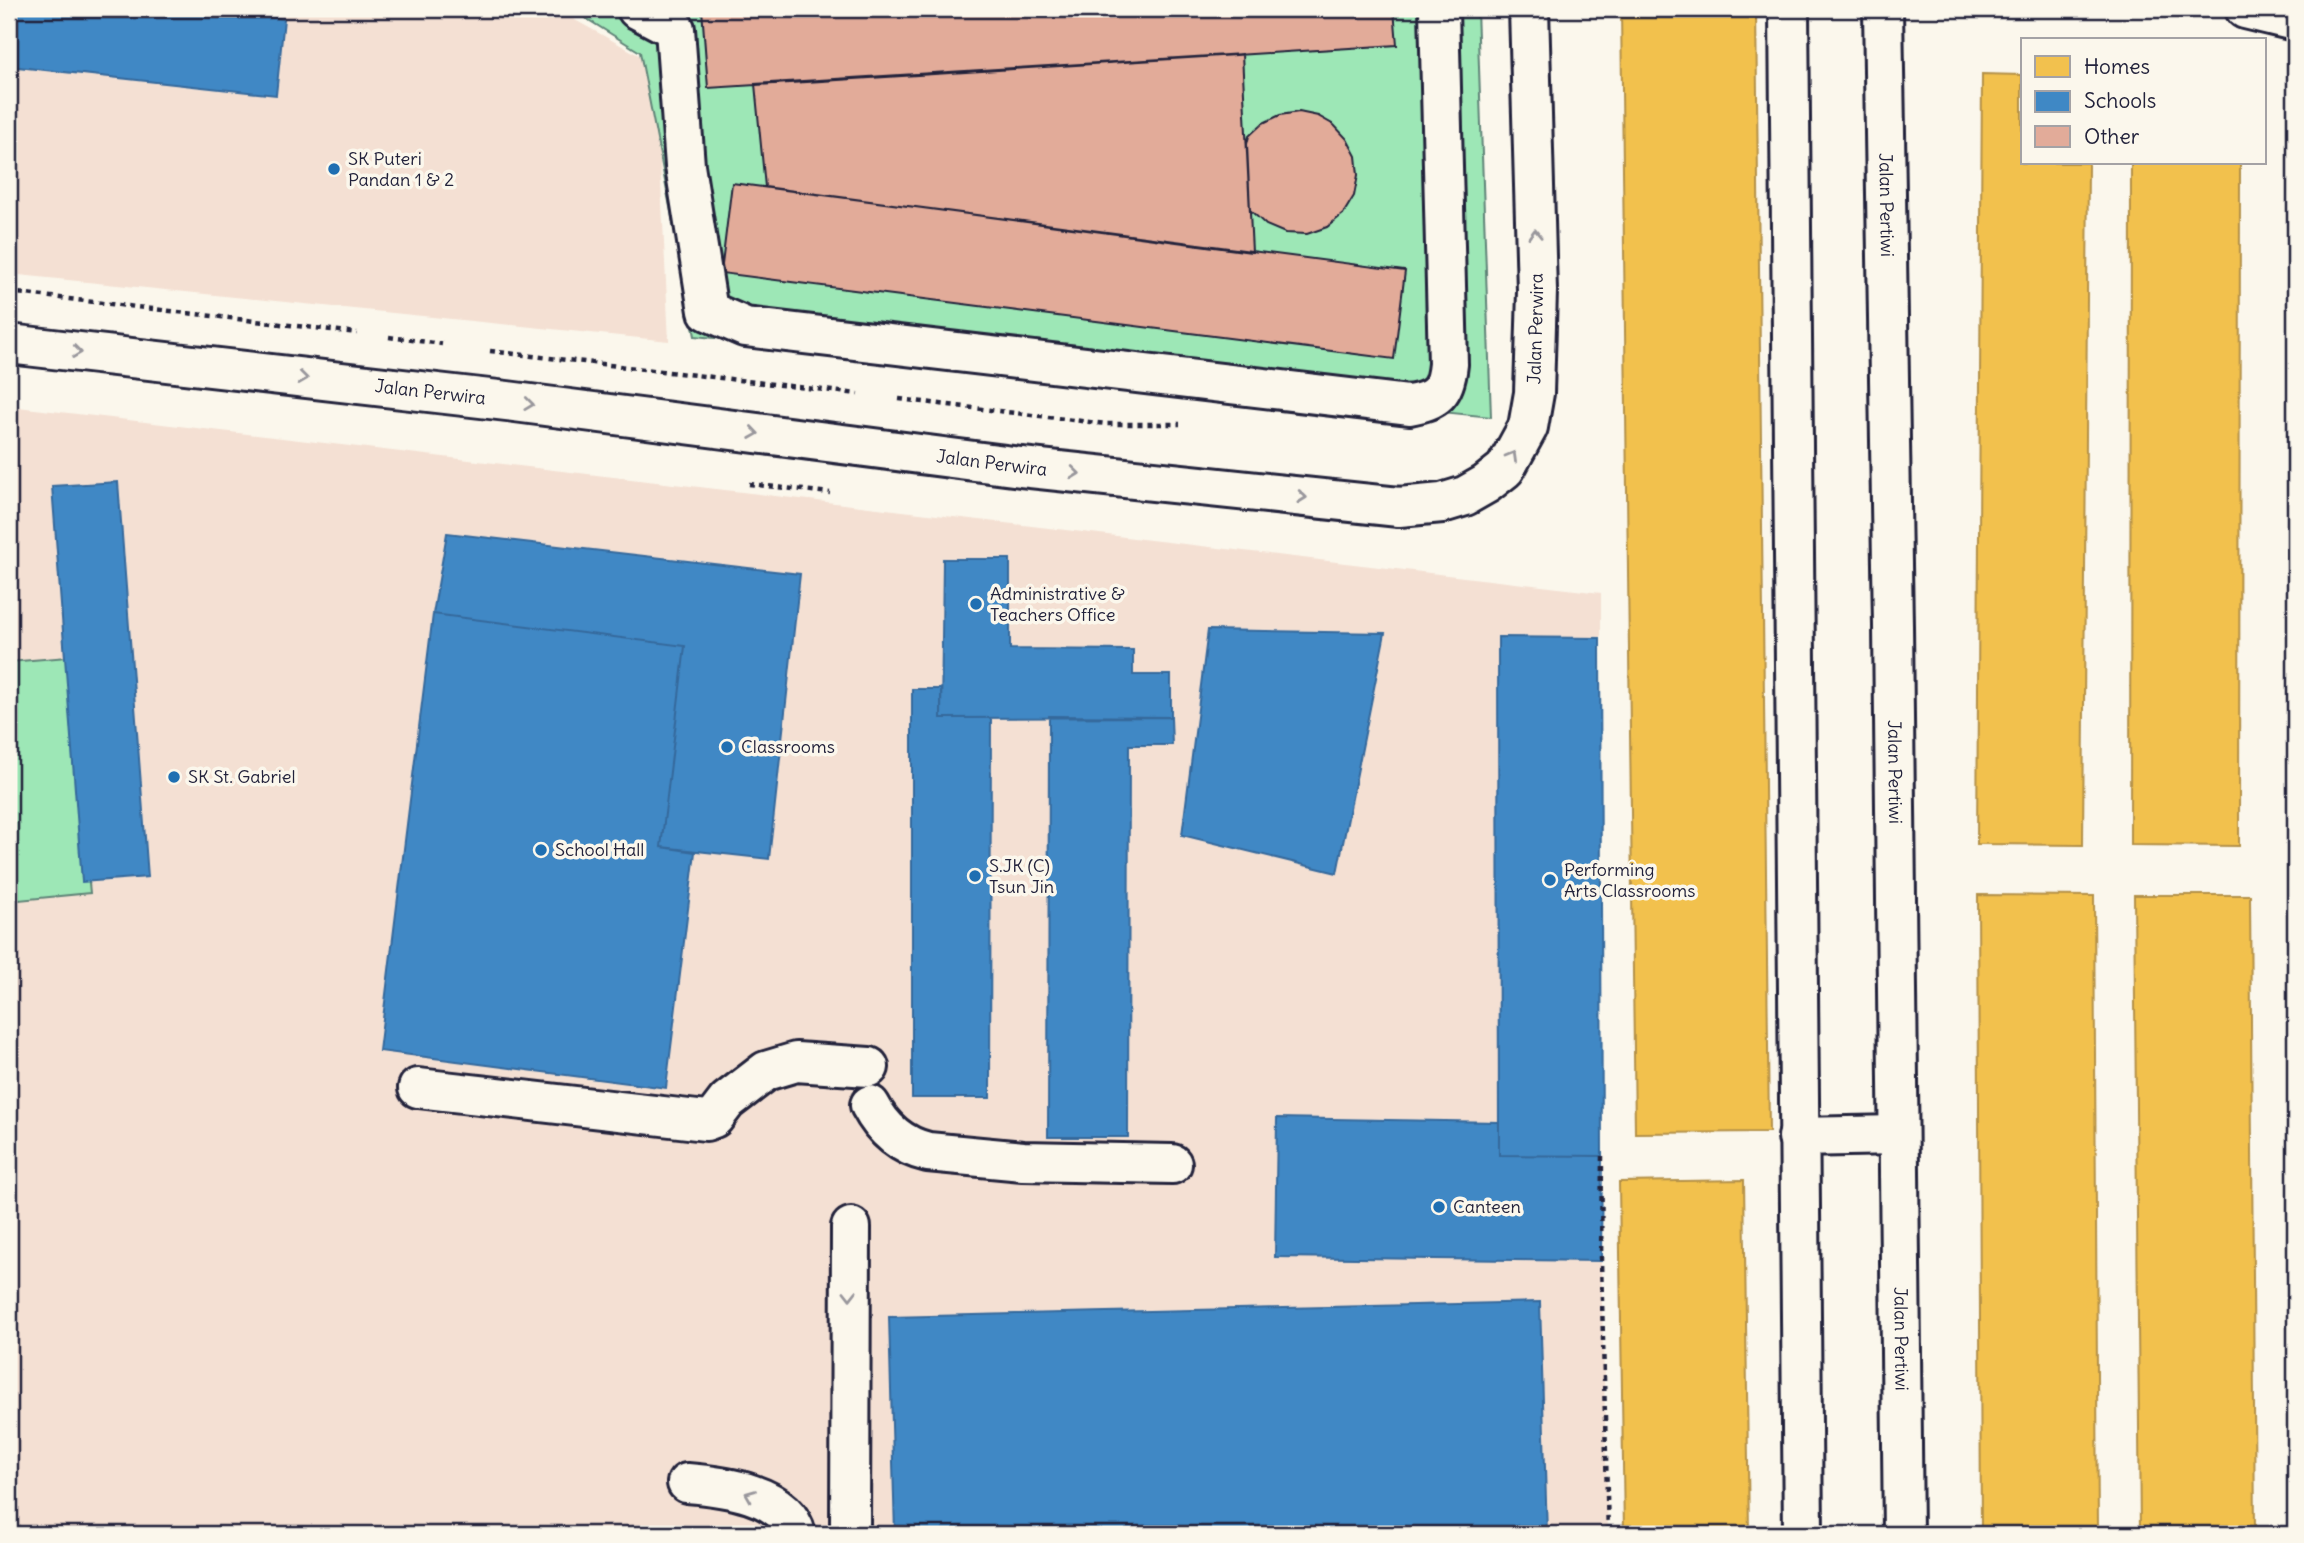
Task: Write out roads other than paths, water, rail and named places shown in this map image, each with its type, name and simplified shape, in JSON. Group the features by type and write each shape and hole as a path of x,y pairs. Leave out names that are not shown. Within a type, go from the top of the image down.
{"street":[{"path":"637,9 675,29 685,166 708,311 745,327 1409,405 1428,401 1440,392 1447,379 1439,9"},
{"name":"Jalan Perwira","path":"9,344 507,401 1021,467 1399,507 1442,503 1465,496 1486,484 1505,468 1528,427 1530,416 1534,393 1537,290 1529,9"},
{"path":"1789,9 1803,1534"},
{"name":"Jalan Pertiwi","path":"1883,9 1903,1534"},
{"path":"2245,9 2295,20"},
{"path":"418,1088 706,1121 715,1118 727,1101 766,1071 796,1062 869,1067"},
{"path":"870,1105 881,1124 903,1143 928,1152 1023,1161 1172,1164"},
{"path":"1798,1137 1898,1135"},
{"path":"850,1534 851,1227"},
{"path":"687,1483 730,1487 776,1506 793,1522 796,1534"}],"place":[{"name":"SK Puteri Pandan 1 & 2","path":"334,169"},
{"name":"Administrative & Teachers Office","path":"976,604"},
{"name":"Classrooms","path":"727,747"},
{"name":"SK St. Gabriel","path":"174,777"},
{"name":"School Hall","path":"541,850"},
{"name":"S.JK (C) Tsun Jin","path":"975,876"},
{"name":"Performing Arts Classrooms","path":"1550,880"},
{"name":"Canteen","path":"1439,1207"}]}
